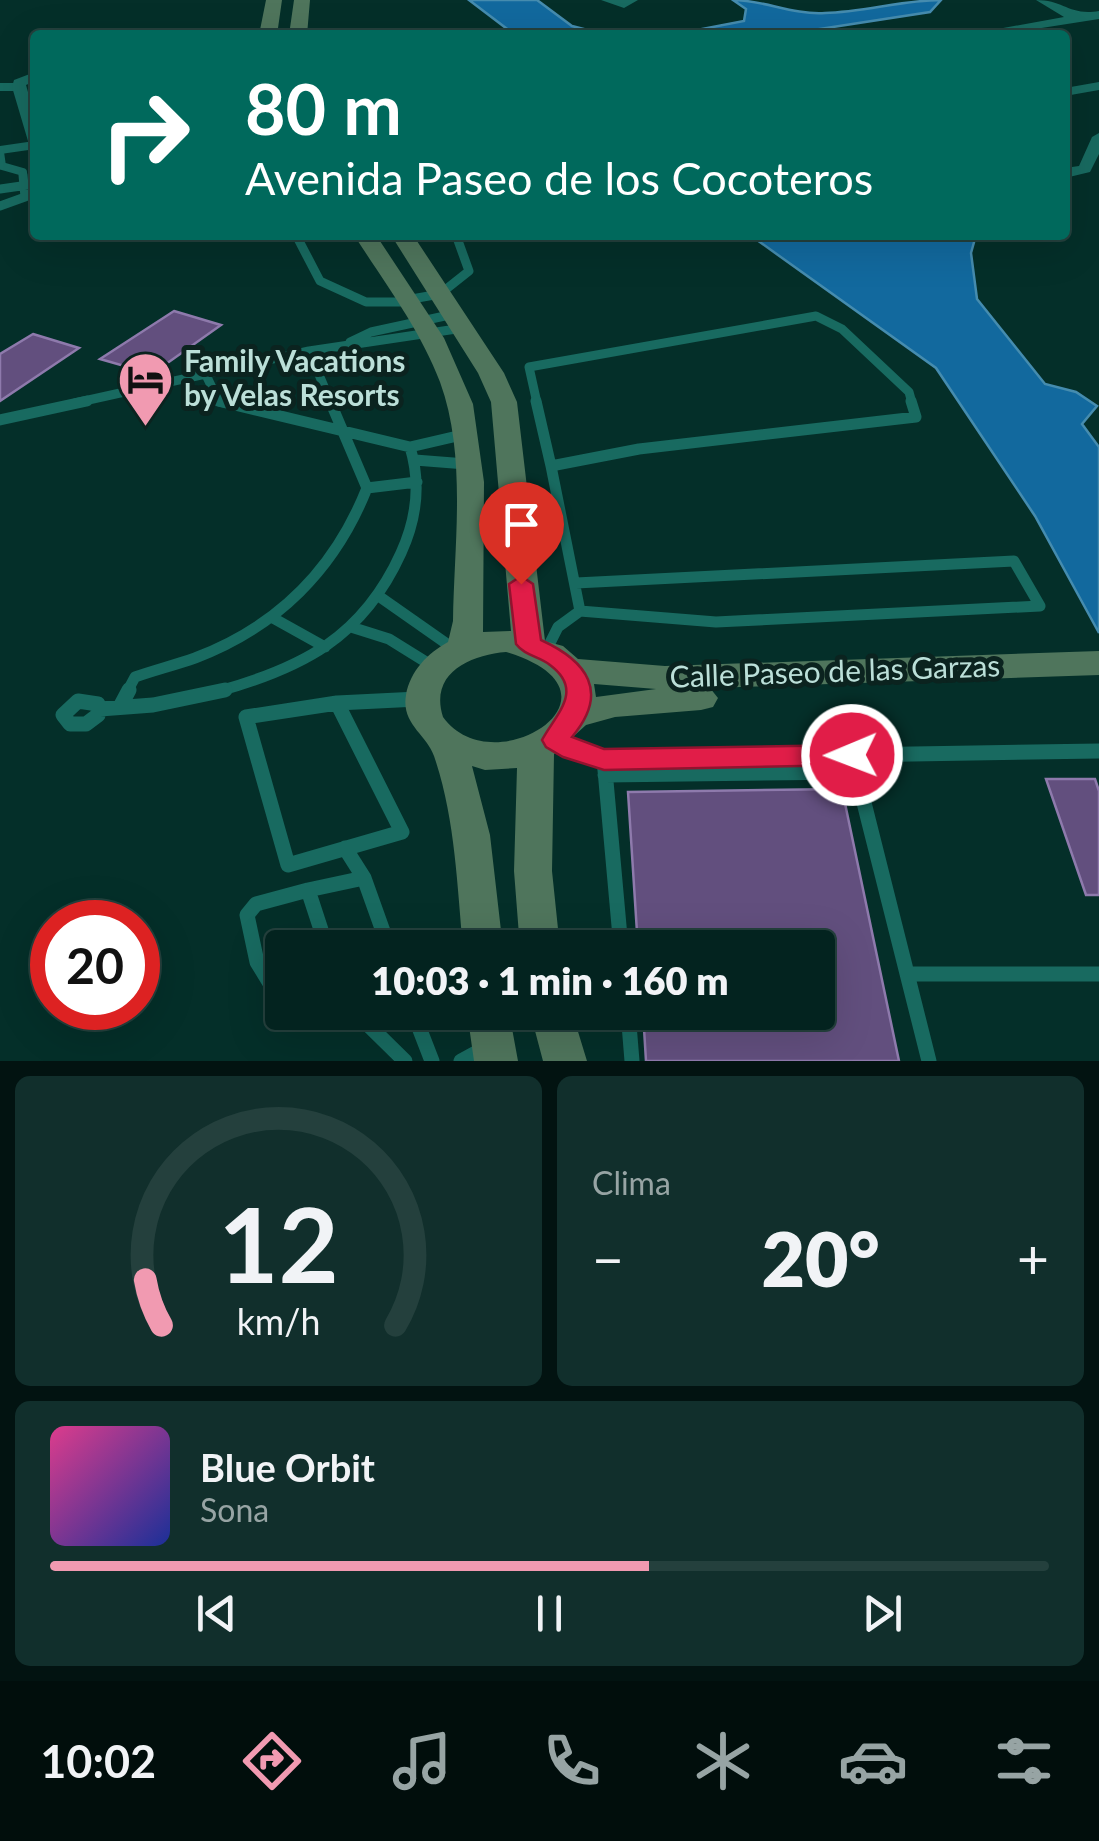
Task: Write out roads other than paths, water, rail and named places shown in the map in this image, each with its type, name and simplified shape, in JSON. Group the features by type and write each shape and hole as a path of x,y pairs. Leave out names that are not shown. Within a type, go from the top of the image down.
{"street":[{"path":"269,30 274,0"},
{"path":"299,30 302,0"},
{"path":"607,0 624,4 632,0"},
{"path":"1024,26 1038,0 1078,18"},
{"path":"1001,30 1099,15"},
{"path":"30,78 20,82 19,87 30,124"},
{"path":"1070,91 1099,86"},
{"path":"1070,172 1085,169 1099,137"},
{"path":"368,240 451,379 466,434 469,621 451,656 424,682 420,699 423,716 433,731 470,752 504,756 556,734"},
{"path":"405,240 504,402 549,655 580,699 556,734 533,871 538,930"},
{"path":"451,656 496,642 549,655"},
{"name":"Calle Paseo de las Garzas","path":"549,655 665,678 1052,674 1099,682"},
{"name":"Calle Paseo de las Garzas","path":"556,734 667,699 1052,674 1099,663"},
{"path":"450,744 472,836 481,930"},
{"path":"556,1030 565,1061"}],"lane":[{"path":"0,87 19,87"},
{"path":"30,142 0,148 1,166 23,172 30,183"},
{"path":"0,189 30,185"},
{"path":"0,206 25,197 30,187"},
{"path":"299,240 320,281 366,302 415,315 452,312"},
{"path":"452,312 469,271 458,240"},
{"path":"415,315 452,312"},
{"path":"0,420 346,344 415,315 452,312"},
{"path":"549,466 639,449 916,417 910,392 842,329 816,316 529,367 549,466 576,583 580,611"},
{"path":"121,705 135,676 212,650 273,618 337,556 357,520 367,488 308,352"},
{"path":"205,373 219,402 413,454 466,464"},
{"path":"413,454 466,434"},
{"path":"100,709 158,705 237,687 324,647 351,627 380,598 414,527 417,482 413,454"},
{"path":"367,488 417,482"},
{"path":"549,655 550,634 580,611 716,622 1040,606 1014,561 576,583"},
{"path":"380,598 451,656"},
{"path":"273,618 324,647"},
{"path":"351,627 451,656"},
{"path":"338,702 402,832 288,865 246,717 293,706 338,702 420,699"},
{"path":"556,734 604,767 856,772"},
{"path":"604,767 852,755 1099,751"},
{"path":"852,755 929,1061"},
{"path":"604,767 620,930"},
{"path":"345,848 364,878 383,930"},
{"path":"265,982 251,953 248,916 256,904 364,878"},
{"path":"308,890 321,930"},
{"path":"907,974 1099,974"},
{"path":"374,1030 405,1061"},
{"path":"420,1030 432,1061"},
{"path":"629,1030 632,1061"}],"water":[{"path":"469,0 537,0 572,26 588,30 508,30"},
{"path":"733,0 813,13 941,0 930,12 813,30 697,30 744,21 746,9"},
{"path":"757,240 975,240 971,253 977,299 1045,384 1076,392 1097,406 1082,424 1099,447 1099,633 1035,516 936,368"}],"place":[{"name":"Family Vacations by Velas Resorts","path":"145,428"}]}
